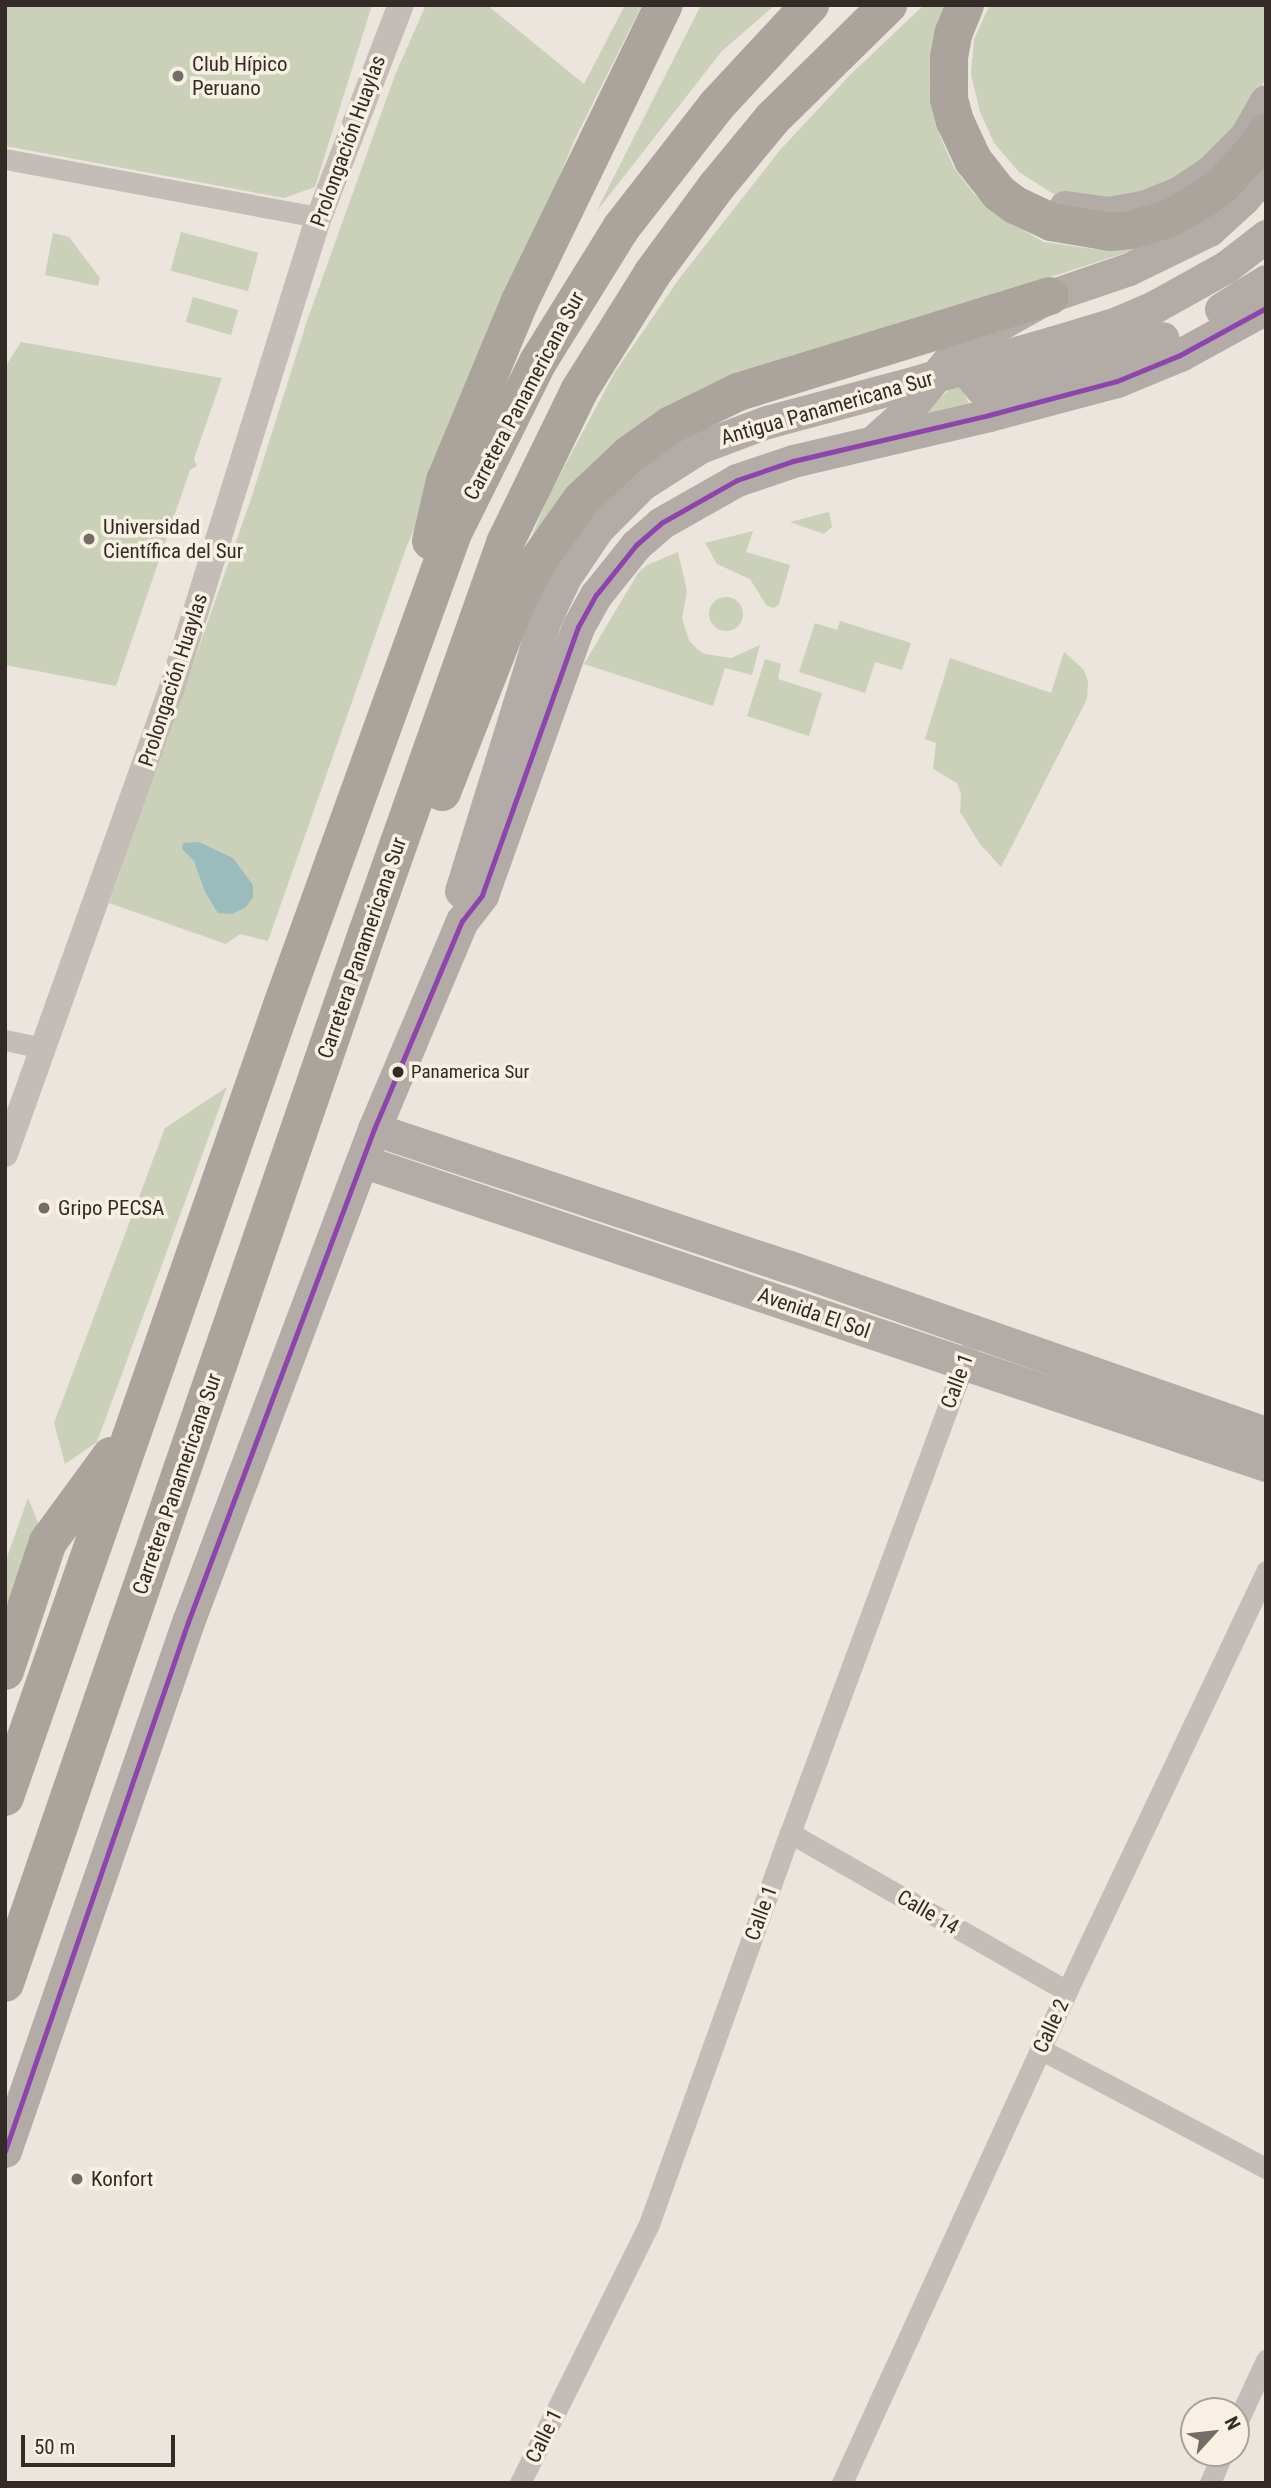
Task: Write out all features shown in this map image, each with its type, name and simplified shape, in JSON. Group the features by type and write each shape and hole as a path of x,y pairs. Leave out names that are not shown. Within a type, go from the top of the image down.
{"highway":[{"path":"426,605 433,528 454,458 520,301 664,5"},
{"name":"Carretera Panamericana Sur","path":"5,1797 135,1423 453,533 498,437 592,272 691,136 752,65 810,5"},
{"name":"Carretera Panamericana Sur","path":"5,1983 482,601 546,453 579,391 652,274 716,187 814,75 888,5"},
{"path":"965,5 948,57 949,99 955,121 973,160 999,192 1015,205 1051,222 1110,232 1130,230 1168,219 1223,184 1252,153 1266,132"},
{"path":"367,933 429,820 527,582 568,516 612,469 671,425 738,392 1050,296"},
{"path":"5,1671 48,1542 135,1423"}],"main road":[{"path":"983,5 966,41 965,89 973,126 987,153 1006,176 1021,189 1050,203 1088,212 1108,213 1143,207 1180,192 1211,171 1246,136 1266,102"},
{"path":"872,442 906,412 956,353 978,336 1050,296 1129,269 1209,230 1266,173"},
{"name":"Antigua Panamericana Sur","path":"462,921 461,888 545,619 560,586 597,528 642,484 700,447 767,422 1054,342 1154,307 1226,267 1266,236"},
{"path":"978,336 969,355 970,375 981,388 992,392 1003,391 1147,345 1197,322 1266,281"},
{"name":"Antigua Panamericana Sur","path":"5,2151 188,1622 374,1129 462,921 482,895 578,627 596,596 636,545 683,508 737,480 793,461 1117,381 1180,355 1266,308"},
{"name":"Avenida El Sol","path":"374,1129 1266,1433"},
{"name":"Avenida El Sol","path":"362,1161 1266,1465"}],"street":[{"name":"Prolongación Huaylas","path":"5,1154 171,691 319,216 370,77 401,5"},
{"path":"5,159 319,216"},
{"path":"5,1040 43,1048"},
{"name":"Calle 1","path":"520,2483 649,2224 975,1332"},
{"name":"Calle 2","path":"842,2483 1040,2049 1266,1571"},
{"name":"Calle 14","path":"790,1833 1067,1991"},
{"path":"1040,2049 1266,2168"},
{"path":"1249,2397 1266,2360"},
{"path":"1209,2483 1216,2467"}],"green space":[{"name":"Club Hípico Peruano","path":"5,5 372,5 315,187 284,198 5,146"},
{"path":"426,5 487,5 584,84 625,5 642,5 574,141 405,551 268,941 240,934 226,944 109,903 252,496 307,321 395,75"},
{"path":"701,5 775,5 722,51 596,212"},
{"path":"924,5 949,5 932,104 940,136 954,168 974,194 1001,218 1044,242 1094,249 1168,239 757,372 519,567 549,495 615,372 679,279 780,150 850,75"},
{"path":"990,5 1266,5 1266,78 1252,103 1210,159 1136,201 1061,199 1019,172 994,143 980,112 971,74 974,39"},
{"path":"181,232 258,253 248,291 171,271"},
{"path":"53,233 69,237 100,278 98,286 45,275"},
{"path":"193,297 238,310 231,335 186,322"},
{"path":"21,342 222,378 194,459 197,466 190,470 116,686 5,665 5,367"},
{"path":"958,382 969,403 927,414 927,410"},
{"path":"829,512 832,527 824,534 790,522"},
{"path":"753,531 746,552 790,565 779,604 774,608 767,606 750,579 717,564 705,543"},
{"path":"678,552 687,591 682,619 689,640 705,654 731,658 760,645 752,675 725,668 713,706 584,664 638,573 647,565"},
{"path":"726,597 738,602 743,614 738,626 726,631 714,626 709,614 714,602"},
{"path":"840,621 911,643 902,670 875,662 865,693 799,672 815,623 837,630"},
{"path":"1064,652 1084,670 1088,681 1087,699 1001,867 980,844 960,812 961,794 957,783 933,769 936,743 925,739 950,658 1051,693"},
{"path":"765,659 781,664 778,679 822,693 809,736 747,716"},
{"path":"227,1087 97,1442 65,1464 54,1423 165,1128"},
{"path":"28,1498 42,1532 5,1648 5,1563"}],"water":[{"path":"199,842 233,858 253,885 253,897 246,907 232,914 218,913 205,892 194,861 182,849 183,843"}],"transit line":[{"path":"5,2151 188,1622 374,1129 462,921 482,895 578,627 596,595 636,545 661,523 737,480 793,461 989,415 1117,381 1180,355 1266,308"}],"place":[{"name":"Club Hípico Peruano","path":"178,76"},
{"name":"Universidad Científica del Sur","path":"89,539"},
{"name":"Panamerica Sur","path":"398,1072"},
{"name":"Gripo PECSA","path":"44,1208"},
{"name":"Konfort","path":"77,2179"}]}
